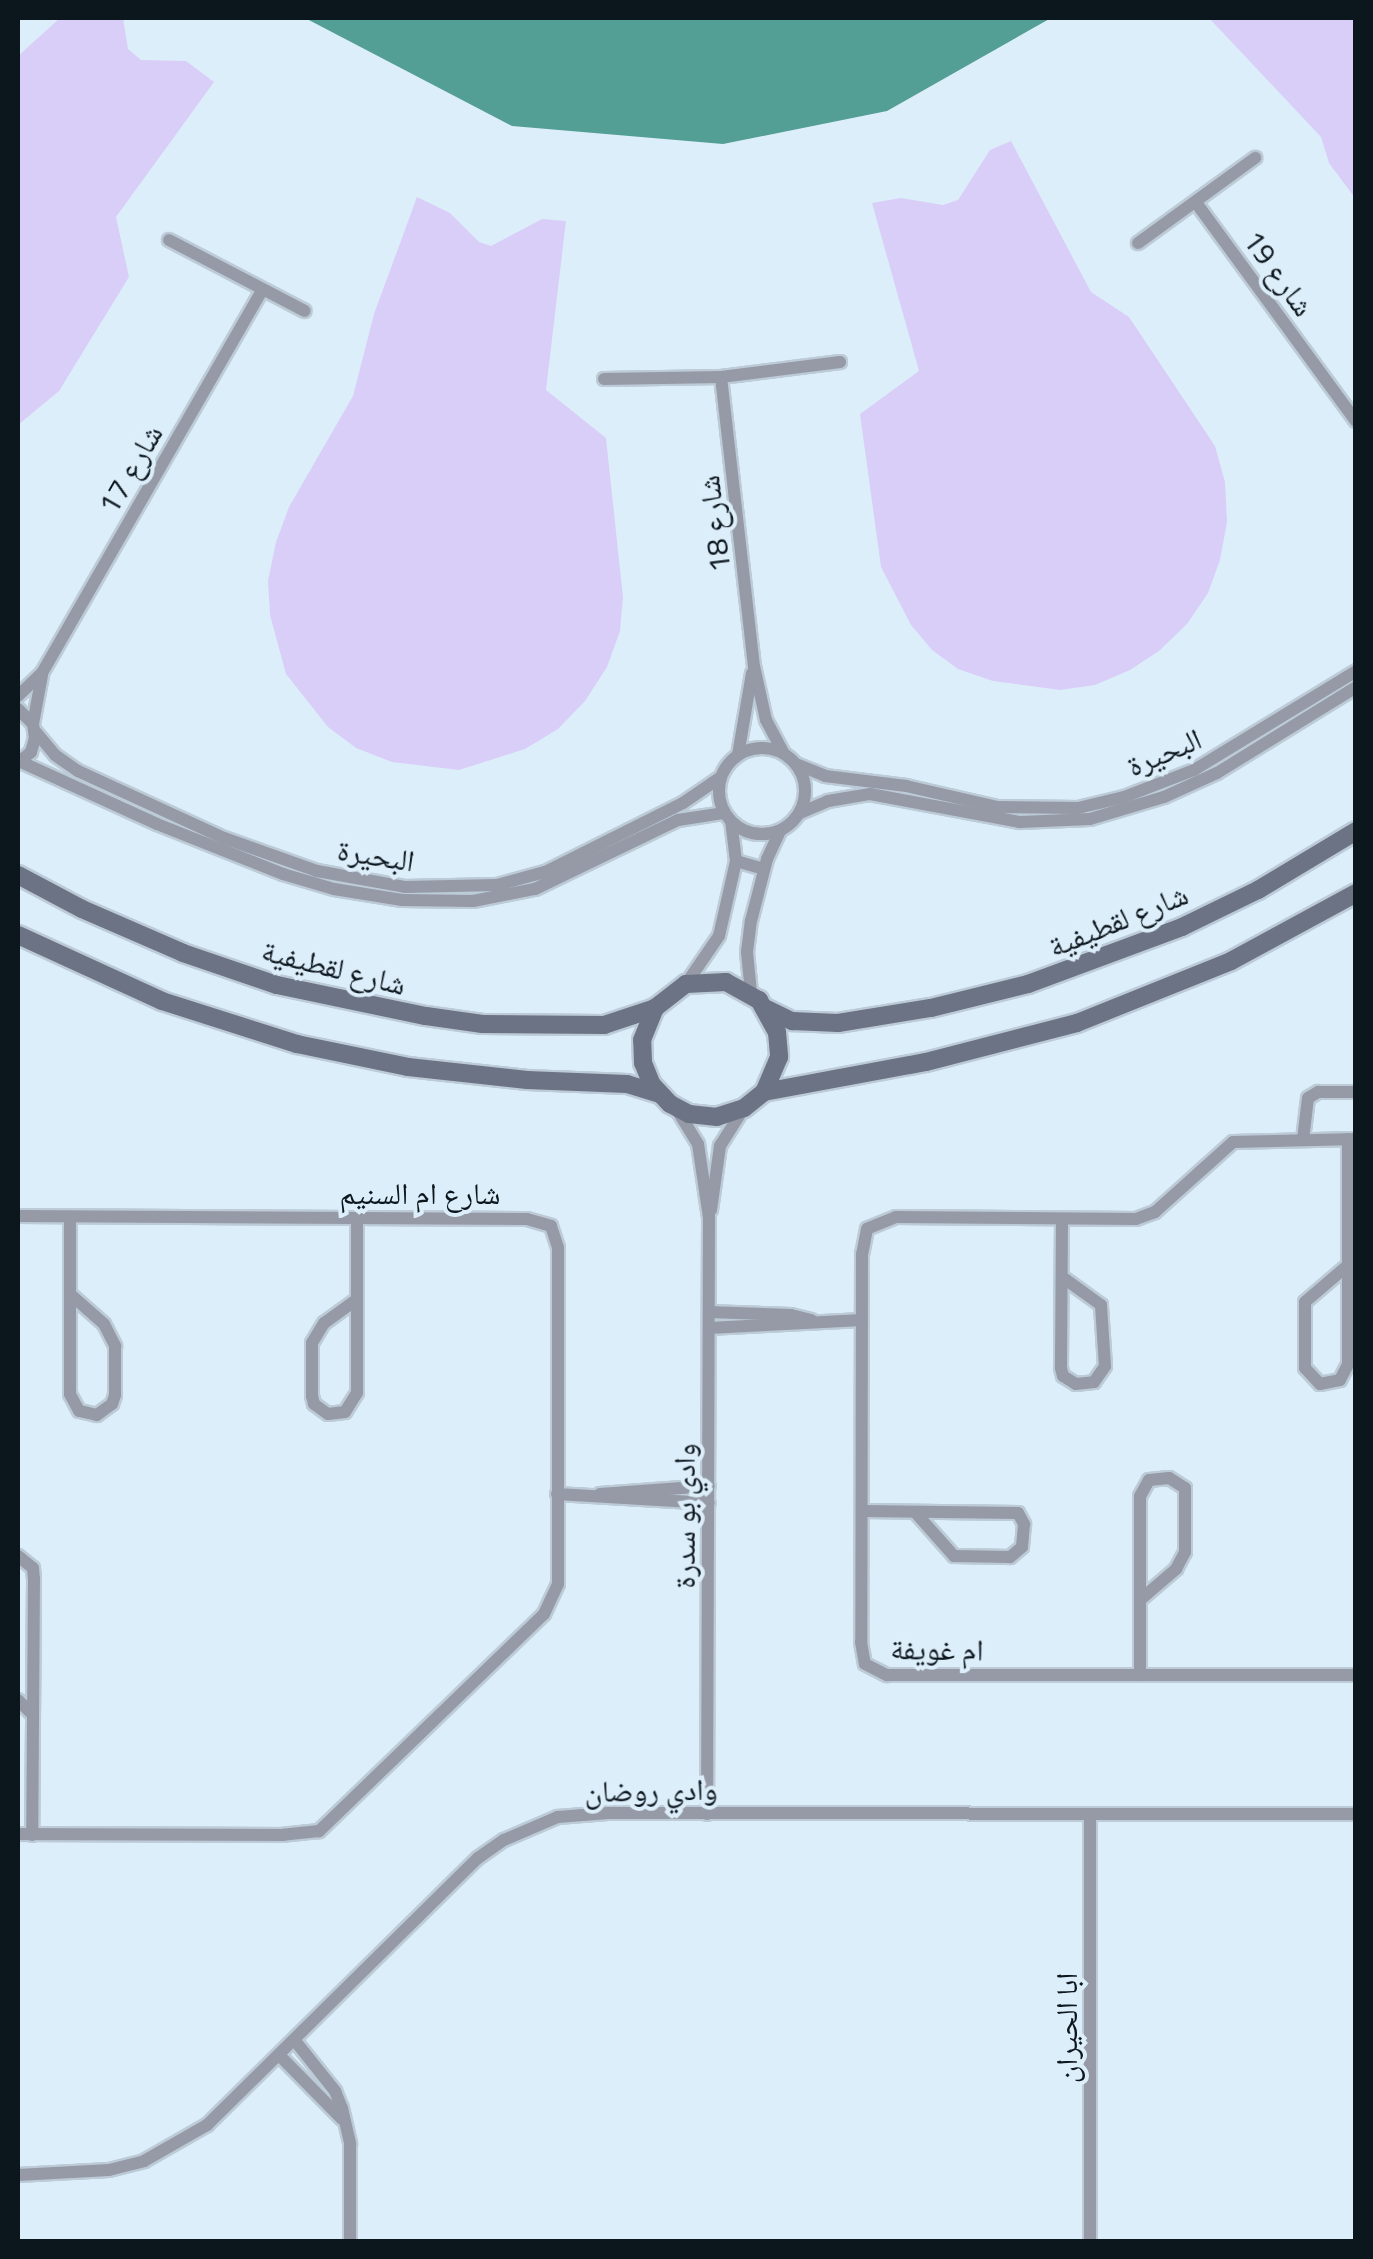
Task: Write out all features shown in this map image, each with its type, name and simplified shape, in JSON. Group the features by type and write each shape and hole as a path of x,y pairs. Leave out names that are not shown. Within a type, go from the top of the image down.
{"street":[{"path":"1138,244 1255,158"},
{"name":"شارع 19","path":"1197,204 1356,421"},
{"path":"169,240 305,310"},
{"name":"شارع 17","path":"18,696 42,673 262,290"},
{"path":"604,378 721,378 840,362"},
{"name":"شارع 18","path":"721,378 754,666 766,720 784,754"},
{"name":"شارع 18","path":"738,755 754,666"},
{"name":"البحيرة","path":"1298,718 1356,671"},
{"name":"شارع 17","path":"19,763 34,745 42,673"},
{"name":"البحيرة","path":"800,813 828,801 870,794 990,812 1078,808 1193,777 1356,687"},
{"name":"البحيرة","path":"18,709 62,762 178,826"},
{"path":"658,1094 646,1074 641,1052 644,1028 655,1008 686,984 714,948 736,862 728,817 720,802 721,778 738,755 756,748 784,754 796,764 806,788 800,813 780,831 764,869 747,952 750,993"},
{"name":"البحيرة","path":"19,763 178,826 387,891 496,885 595,856 678,820 728,817"},
{"name":"البحيرة","path":"796,764 825,776 906,786 990,812"},
{"name":"البحيرة","path":"595,856 721,778"},
{"path":"728,817 754,834 780,831"},
{"name":"شارع لقطيفية","path":"766,1009 792,1020 838,1022 932,1008 1028,984 1192,922 1258,890 1356,831"},
{"path":"736,862 764,869"},
{"name":"شارع لقطيفية","path":"18,874 82,909 183,953 277,985 366,1006 482,1024 581,1028 625,1020 655,1008"},
{"path":"18,936 162,1001 298,1044 408,1068 527,1080 627,1084 658,1094 676,1108 703,1117 744,1108 764,1092 940,1059 1077,1024 1231,961 1356,892"},
{"path":"724,916 751,921"},
{"path":"686,984 713,980 750,993 766,1009 777,1032 779,1057 764,1092"},
{"path":"1303,1139 1308,1098 1318,1092 1356,1092"},
{"name":"وادي بو سدرة","path":"676,1108 698,1144 709,1218 708,1814"},
{"name":"وادي بو سدرة","path":"709,1218 720,1146 744,1108"},
{"path":"1348,1266 1304,1302 1305,1368 1320,1384 1340,1380 1348,1364 1352,1140"},
{"name":"ام غويفة","path":"1352,1140 1233,1142 1155,1212 1142,1218 896,1217 877,1222 862,1238 862,1654 874,1672 1356,1675"},
{"name":"شارع ام السنيم","path":"18,1216 522,1218 546,1222 556,1232 558,1584 552,1603 331,1824 299,1835 25,1834"},
{"path":"70,1216 70,1294 70,1394 79,1411 96,1415 112,1404 115,1395 115,1346 104,1324 70,1294"},
{"path":"356,1218 357,1393 346,1412 328,1414 314,1404 312,1396 312,1344 324,1323 356,1300"},
{"path":"1062,1220 1062,1277 1063,1376 1070,1382 1087,1384 1102,1376 1105,1366 1104,1314 1097,1299 1062,1277"},
{"path":"709,1312 791,1315 813,1321"},
{"path":"709,1328 776,1328 813,1321 862,1320"},
{"path":"1140,1600 1182,1563 1185,1552 1185,1488 1169,1478 1149,1480 1140,1496 1140,1600 1140,1675"},
{"path":"557,1494 709,1486"},
{"path":"597,1494 630,1501 709,1503"},
{"path":"864,1511 1018,1513 1024,1524 1022,1547 1010,1557 954,1556 914,1512"},
{"path":"18,1556 32,1568 34,1578 33,1715 25,1834"},
{"path":"18,1700 33,1715"},
{"name":"ابا الحيران","path":"1090,1814 1090,2242"},
{"name":"وادي روضان","path":"18,2175 80,2174 144,2161 207,2125 281,2057 478,1858 504,1840 558,1816 1356,1814"},
{"path":"296,2042 336,2091 346,2123 350,2144 350,2242"},
{"path":"281,2057 346,2123"}],"shaded area":[{"path":"60,18 123,18 128,49 141,60 186,61 214,82 116,217 129,277 59,391 18,425 18,56"},
{"path":"305,18 1051,18 887,111 723,144 512,126"},
{"path":"1209,18 1355,18 1355,198 1329,163 1321,137"},
{"path":"1011,141 1091,292 1129,317 1215,446 1225,482 1227,522 1220,560 1208,593 1187,624 1159,651 1130,670 1095,685 1060,690 993,681 958,669 932,650 911,625 881,567 860,414 919,371 872,203 901,198 943,205 958,200 990,150"},
{"path":"417,197 450,213 479,242 491,246 542,219 566,221 546,390 606,438 623,597 620,631 607,667 585,701 558,729 525,749 459,770 392,762 356,748 328,727 286,674 270,615 268,581 276,542 289,507 353,396 374,314"}]}
